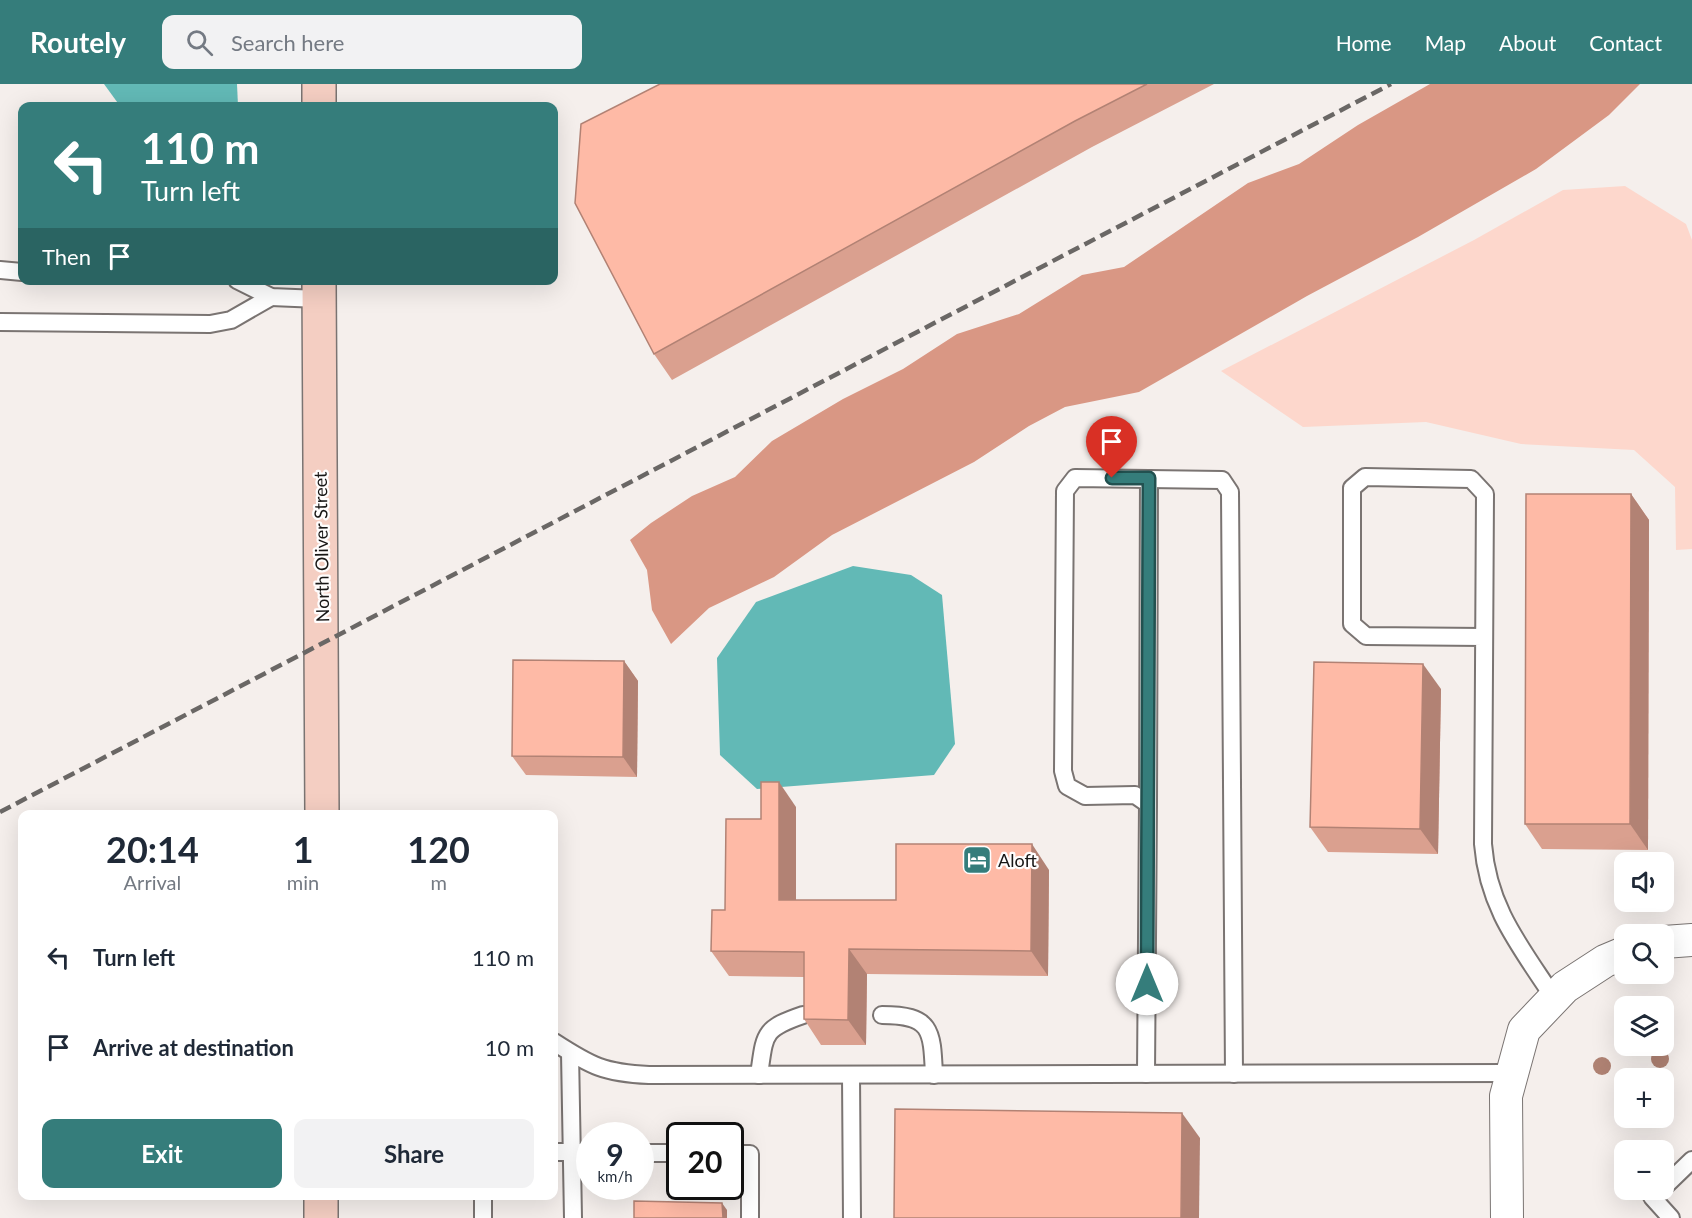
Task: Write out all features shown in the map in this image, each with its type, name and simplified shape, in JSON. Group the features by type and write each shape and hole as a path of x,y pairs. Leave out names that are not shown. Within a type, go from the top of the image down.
{"main road":[{"path":"319,84 319,102"},
{"name":"North Oliver Street","path":"319,290 322,810"},
{"path":"321,1200 321,1218"}],"street":[{"path":"1674,941 1692,940"},
{"path":"1507,1218 1506,1096 1524,1030 1560,992 1614,957"}],"lane":[{"path":"0,270 18,272"},
{"path":"247,285 272,297"},
{"path":"0,322 210,324 231,320 272,297 319,290"},
{"path":"1484,637 1366,636 1352,624 1352,488 1365,477 1471,479 1485,494 1483,844 1486,874 1495,902 1560,992"},
{"path":"1148,804 1135,795 1084,796 1067,786 1063,771 1065,491 1075,478 1222,480 1230,492 1234,1074"},
{"path":"1146,1074 1149,478"},
{"path":"759,1075 764,1041 776,1024 803,1015"},
{"path":"882,1015 908,1015 921,1022 932,1038 933,1075"},
{"path":"558,1045 590,1065 615,1074 1512,1073"},
{"path":"570,1053 573,1218"},
{"path":"851,1075 852,1218"},
{"path":"558,1152 576,1152"},
{"path":"744,1154 750,1154 750,1218"},
{"path":"1674,1177 1692,1160"},
{"path":"483,1200 483,1218"},
{"path":"1655,1200 1671,1218"}],"shaded area":[{"path":"1430,84 1640,84 1609,115 1536,169 1139,392 1065,407 1029,426 974,462 832,535 774,577 709,608 671,644 652,610 647,570 630,540 651,523 692,496 735,477 772,441 843,399 903,369 957,334 1019,314 1082,275 1124,267 1248,183 1299,164 1358,125"},
{"path":"1625,186 1686,224 1692,240 1692,549 1676,550 1675,487 1634,450 1521,444 1426,422 1303,427 1221,371 1474,240 1563,190"}],"water":[{"path":"104,84 237,84 238,102 117,102"},
{"path":"853,566 911,575 942,595 955,744 934,775 757,789 720,755 717,658 756,602"}],"building":[{"path":"660,84 1147,84 1075,121 654,354 575,203 581,124"},
{"path":"1526,494 1631,494 1630,824 1525,824"},
{"path":"513,660 624,661 623,757 512,756"},
{"path":"1314,662 1423,664 1420,829 1310,827"},
{"path":"761,782 779,782 779,900 896,900 896,844 1032,844 1031,951 849,949 848,1020 804,1019 804,952 711,951 712,910 725,910 726,819 761,819"},
{"path":"895,1109 1182,1113 1181,1218 894,1218"},
{"path":"634,1201 722,1203 723,1218 634,1218"}],"railway":[{"path":"0,812 1391,84"}],"place":[{"name":"Aloft","path":"977,860"}],"route":[{"path":"1112,478 1149,478 1147,984"}]}
